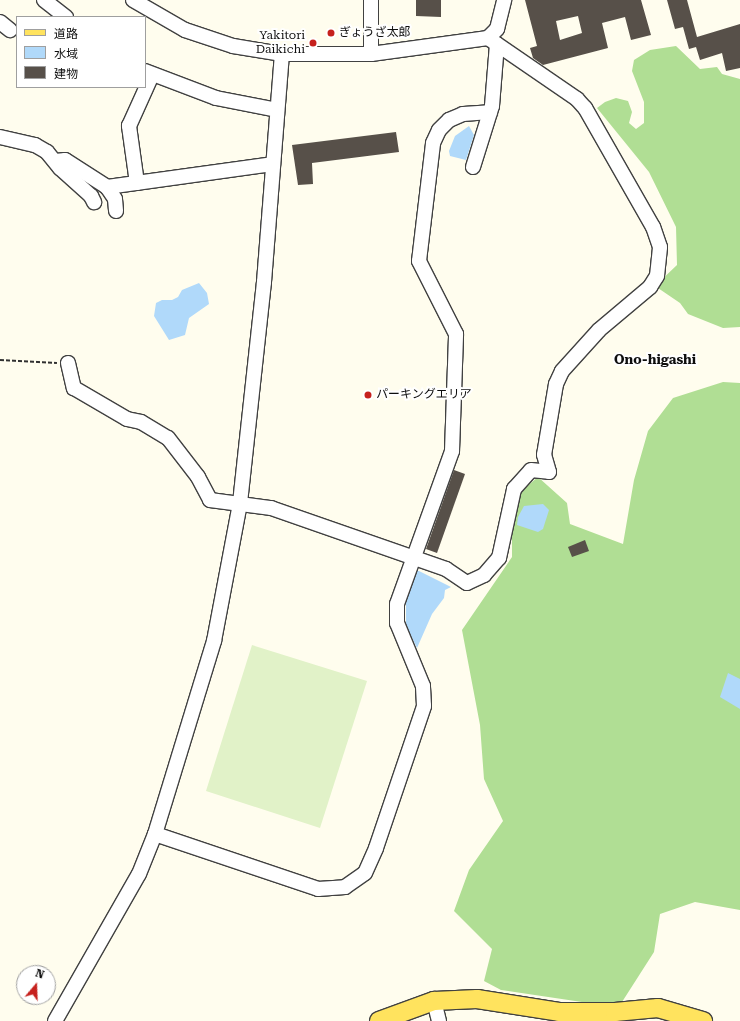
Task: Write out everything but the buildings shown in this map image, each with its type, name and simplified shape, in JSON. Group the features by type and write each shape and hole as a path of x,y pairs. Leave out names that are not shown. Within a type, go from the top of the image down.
{"main road":[{"path":"379,1021 434,1000 484,1000 559,1012 616,1012 658,1008 703,1021"}],"street":[{"path":"44,0 65,16"},
{"path":"68,363 74,388 126,419 141,422 168,438 198,477 210,500 271,508 446,569 467,583 477,580 492,567 499,558 514,489 531,470 548,472 544,455 556,384 562,371 599,330 650,286 657,276 660,247 653,227 585,108 577,99 492,41 371,54 282,54 234,46 185,30 133,0"},
{"path":"371,0 371,54"},
{"path":"473,167 494,98 492,41 497,29 504,0"},
{"path":"55,1021 139,874 155,834 214,641 240,503 264,282 272,164 282,54"},
{"path":"149,73 216,98 277,110"},
{"path":"137,183 129,126 143,88"},
{"path":"155,834 318,889 345,888 365,873 376,848 424,706 423,686 397,623 397,604 412,558 452,451 456,334 419,261 433,143 439,130 449,120 463,114 490,112"},
{"path":"0,137 35,145 56,160 60,168 91,196 94,202"},
{"path":"56,160 65,160 107,187 115,200 116,211"},
{"path":"107,187 272,164"},
{"path":"434,1000 439,1021"}],"path":[{"path":"0,360 68,363"}],"green space":[{"path":"676,46 700,69 717,67 722,74 740,79 740,327 723,328 688,314 680,303 655,286 677,265 676,227 649,172 597,108 605,102 616,98 628,101 632,112 629,123 636,129 644,123 644,102 632,71 634,60 650,50"},
{"path":"723,382 740,383 740,910 695,902 660,914 654,952 622,1002 602,1005 501,990 484,981 492,949 454,911 469,870 503,821 484,779 480,725 462,630 512,557 512,524 520,492 538,477 567,503 570,524 623,544 634,480 648,431 673,398"},
{"path":"252,645 367,681 320,828 206,791"}],"water":[{"path":"469,126 474,135 466,160 450,156 449,151 455,136"},
{"path":"199,283 207,293 209,304 189,318 185,335 169,340 154,316 156,303 162,300 172,300 178,297 182,290"},
{"path":"543,504 549,510 543,529 538,532 517,525 518,517 524,506"},
{"path":"416,571 419,571 451,587 445,590 444,598 432,614 417,648 406,626 406,600"},
{"path":"728,673 740,679 740,709 720,697"}],"place":[{"name":"ぎょうざ太郎","path":"331,33"},
{"name":"Yakitori Daikichi","path":"313,43"},
{"name":"パーキングエリア","path":"368,395"}],"district":[{"name":"Ono-higashi","path":"655,360"}]}
